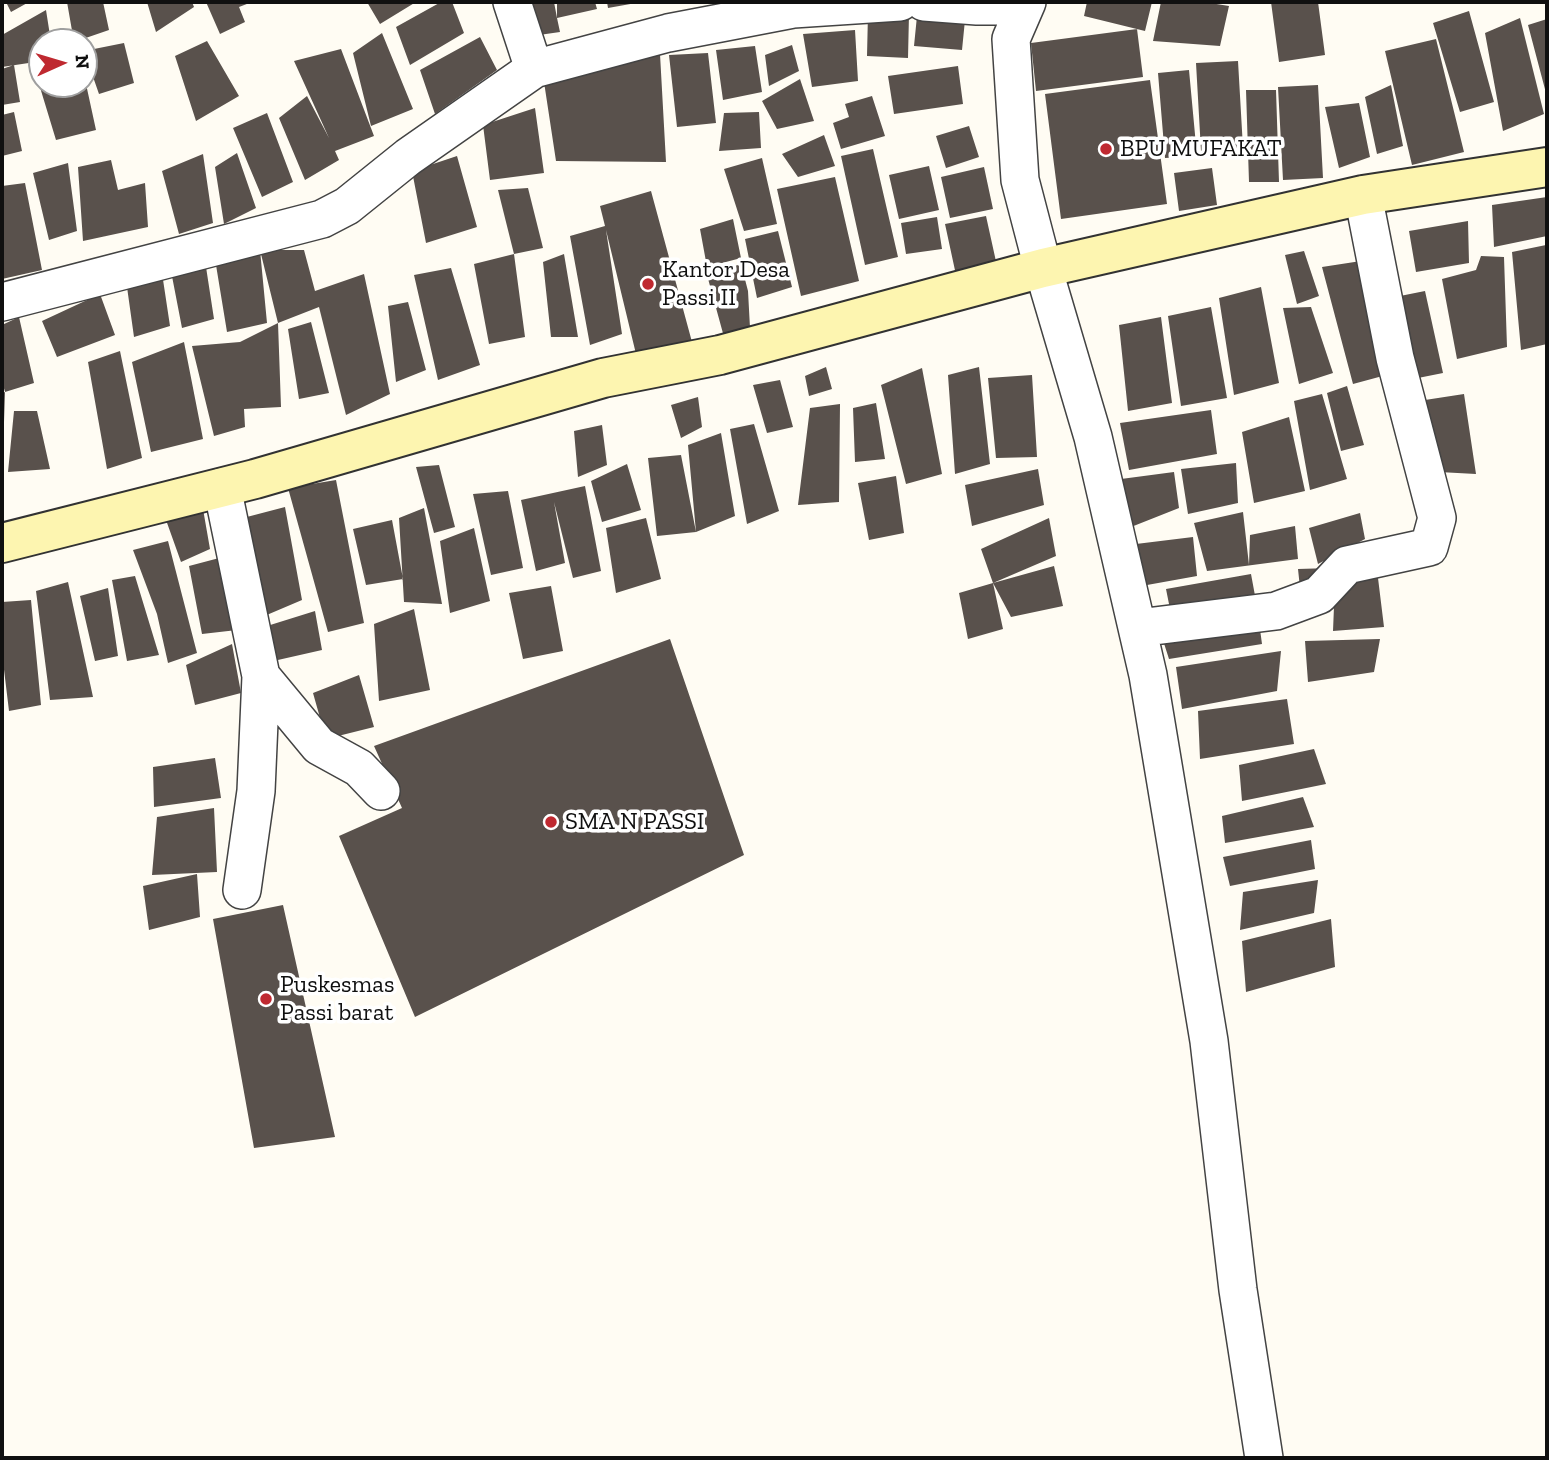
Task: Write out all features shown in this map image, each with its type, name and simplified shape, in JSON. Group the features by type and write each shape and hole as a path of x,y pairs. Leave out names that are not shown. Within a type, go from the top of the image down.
{"street":[{"path":"512,2 534,69"},
{"path":"2,302 322,219 347,206 408,157 534,69 667,33 793,9 900,2"},
{"path":"924,2 976,6 1026,4 1011,39 1020,180 1093,436 1138,628 1209,1041 1238,1290 1264,1458"},
{"path":"2,543 222,487 603,378 720,355 1043,268 1363,195 1547,167"},
{"path":"1138,628 1276,611 1319,595 1347,565 1429,547 1437,518 1395,358 1363,195"},
{"path":"222,487 261,676 256,791 242,890"},
{"path":"261,676 319,746 359,768 381,791"}],"building":[{"path":"6,2 29,2 11,12"},
{"path":"67,2 103,2 109,30 98,34 98,28 72,28"},
{"path":"147,2 192,2 194,7 156,32"},
{"path":"206,2 252,2 239,7 245,22 220,34"},
{"path":"367,2 416,2 380,24"},
{"path":"441,2 452,2 464,33 410,65 396,27"},
{"path":"528,2 554,2 560,32 539,35"},
{"path":"557,2 595,2 597,9 557,18"},
{"path":"607,2 635,2 636,3 608,8"},
{"path":"1087,2 1152,2 1145,31 1084,16"},
{"path":"1161,2 1204,2 1229,6 1220,46 1153,41"},
{"path":"1271,2 1318,2 1325,55 1279,62"},
{"path":"918,6 966,10 962,50 914,46"},
{"path":"46,10 49,28 28,28 28,63 2,67 2,35"},
{"path":"1469,11 1494,102 1460,112 1433,23"},
{"path":"868,13 909,14 908,58 867,56"},
{"path":"1520,18 1544,114 1503,131 1485,33"},
{"path":"1547,19 1547,93 1546,93 1528,25"},
{"path":"1137,29 1143,77 1036,91 1031,43"},
{"path":"855,30 858,81 812,87 803,34"},
{"path":"382,33 413,109 371,126 353,53"},
{"path":"480,37 497,70 435,114 420,70"},
{"path":"1436,39 1464,152 1412,165 1385,51"},
{"path":"207,41 239,96 196,121 175,56"},
{"path":"124,43 134,83 99,94 98,48"},
{"path":"792,45 799,71 769,86 765,55"},
{"path":"755,46 762,92 723,100 716,50"},
{"path":"341,49 374,136 335,151 339,160 305,180 279,118 307,96 329,138 294,61"},
{"path":"708,53 716,123 677,127 669,55"},
{"path":"660,54 666,162 556,161 544,82"},
{"path":"1238,61 1243,148 1201,151 1196,63"},
{"path":"14,65 20,102 2,105 2,69"},
{"path":"958,66 963,104 894,114 888,76"},
{"path":"1189,70 1197,156 1165,158 1158,73"},
{"path":"800,79 814,121 777,129 762,101"},
{"name":"BPU MUFAKAT","path":"1150,80 1167,204 1061,219 1045,94"},
{"path":"1318,85 1323,178 1283,180 1278,87"},
{"path":"1391,85 1403,146 1377,154 1365,97"},
{"path":"1246,90 1276,90 1279,182 1249,182"},
{"path":"872,96 885,136 841,149 833,123 849,117 845,104"},
{"path":"43,98 89,98 96,130 56,140"},
{"path":"1359,103 1370,157 1339,168 1325,107"},
{"path":"535,108 544,173 490,180 483,125"},
{"path":"14,112 22,151 2,156 2,115"},
{"path":"759,112 761,148 719,151 724,113"},
{"path":"267,113 293,182 262,197 233,128"},
{"path":"969,126 979,157 946,168 936,136"},
{"path":"824,135 835,166 798,177 782,154"},
{"path":"873,149 898,257 865,265 841,156"},
{"path":"237,153 256,208 224,224 215,167"},
{"path":"203,154 213,223 179,234 162,171"},
{"path":"457,156 477,227 426,243 412,171"},
{"path":"762,158 777,224 744,231 724,169"},
{"path":"111,160 118,190 145,183 148,227 83,241 78,167"},
{"path":"68,163 77,231 49,240 33,173"},
{"path":"929,166 939,210 899,219 889,175"},
{"path":"984,167 993,209 950,218 941,177"},
{"path":"1212,168 1217,205 1179,211 1174,173"},
{"path":"835,177 859,281 801,296 777,189"},
{"path":"25,183 42,270 2,279 2,186"},
{"path":"528,188 543,248 514,254 498,190"},
{"name":"Kantor Desa Passi II","path":"651,191 692,342 636,354 606,230 622,334 590,345 570,236 605,226 600,206"},
{"path":"1547,197 1547,236 1494,247 1492,205"},
{"path":"986,216 997,266 956,275 945,224"},
{"path":"937,217 942,249 906,254 901,223"},
{"path":"733,219 741,258 707,267 700,229"},
{"path":"1468,221 1469,263 1416,272 1409,231"},
{"path":"778,231 792,287 757,298 745,239"},
{"path":"1546,245 1547,344 1521,350 1512,252"},
{"path":"260,250 267,323 227,332 216,265"},
{"path":"260,250 304,250 315,291 364,274 390,394 346,415 319,307 278,323"},
{"path":"1304,251 1319,296 1297,304 1285,255"},
{"path":"514,254 525,337 489,344 474,264"},
{"path":"564,254 578,337 551,337 543,262"},
{"path":"1481,256 1504,257 1507,347 1457,359 1442,279 1476,270"},
{"path":"1361,261 1390,374 1353,384 1322,267"},
{"path":"741,264 748,291 750,328 724,337 707,275"},
{"path":"206,267 214,319 182,328 171,271"},
{"path":"451,268 480,365 438,380 414,275"},
{"path":"162,273 170,326 134,337 127,287"},
{"path":"1261,287 1279,383 1234,395 1219,298"},
{"path":"1425,291 1443,373 1413,379 1395,297"},
{"path":"100,294 115,335 57,357 42,321"},
{"path":"408,302 426,370 396,382 388,306"},
{"path":"1211,307 1227,398 1181,406 1168,316"},
{"path":"1311,307 1333,373 1299,384 1283,308"},
{"path":"19,317 34,383 5,392 2,381 2,325"},
{"path":"1161,317 1172,403 1128,411 1119,325"},
{"path":"311,322 329,393 299,399 288,329"},
{"path":"278,323 281,407 244,409 245,427 214,436 192,346 240,342"},
{"path":"184,342 203,439 151,452 132,362"},
{"path":"120,351 142,458 107,469 88,362"},
{"path":"826,367 832,389 809,396 805,376"},
{"path":"979,367 990,464 955,474 948,375"},
{"path":"922,368 942,474 906,484 881,385"},
{"path":"1032,375 1037,457 996,458 988,378"},
{"path":"780,380 793,427 767,433 753,385"},
{"path":"1347,386 1364,445 1341,451 1327,393"},
{"path":"5,392 4,422 2,393"},
{"path":"1322,394 1347,479 1310,490 1294,401"},
{"path":"1464,394 1476,474 1439,472 1425,400"},
{"path":"698,397 702,427 681,438 671,405"},
{"path":"876,403 885,459 855,462 853,408"},
{"path":"840,404 839,502 798,505 810,408"},
{"path":"1211,410 1217,454 1129,470 1120,423"},
{"path":"14,411 37,411 50,469 8,472"},
{"path":"1289,417 1305,491 1254,503 1242,432"},
{"path":"754,424 779,511 747,524 730,429"},
{"path":"602,425 607,465 578,477 574,431"},
{"path":"721,433 735,516 696,532 688,445"},
{"path":"681,455 696,532 657,536 648,458"},
{"path":"1236,463 1238,503 1188,514 1181,469"},
{"path":"627,464 641,510 602,522 591,481"},
{"path":"439,465 455,527 434,533 416,467"},
{"path":"1038,469 1044,505 972,526 965,485"},
{"path":"1174,472 1179,508 1126,529 1121,479"},
{"path":"896,476 904,533 869,540 858,483"},
{"path":"336,480 364,623 328,632 288,488"},
{"path":"585,486 601,571 573,578 554,502 565,563 536,571 521,500"},
{"path":"508,491 523,568 491,575 473,494"},
{"path":"285,507 302,600 262,617 243,518"},
{"path":"424,508 442,604 404,602 399,518"},
{"path":"203,509 210,549 181,562 166,520"},
{"path":"1243,512 1249,565 1250,535 1295,526 1298,559 1207,571 1194,523"},
{"path":"1360,513 1365,539 1318,564 1309,528"},
{"path":"646,518 661,579 616,593 606,528"},
{"path":"1049,518 1056,556 993,583 981,549"},
{"path":"392,520 403,579 366,585 353,529"},
{"path":"474,528 490,601 450,613 440,541"},
{"path":"1193,537 1197,576 1147,585 1136,544"},
{"path":"168,541 197,653 168,663 157,614 133,550"},
{"path":"223,557 237,630 202,634 189,566"},
{"path":"1054,566 1063,606 1011,617 993,583"},
{"path":"1331,568 1300,588 1298,569"},
{"path":"1251,574 1256,601 1171,614 1166,589"},
{"path":"135,576 159,655 127,661 112,580"},
{"path":"1378,578 1384,627 1333,631 1335,582"},
{"path":"68,582 93,697 50,700 36,591"},
{"path":"993,583 1003,629 968,639 959,593"},
{"path":"551,586 563,651 523,659 509,593"},
{"path":"108,588 118,656 95,661 80,596"},
{"path":"31,600 41,705 9,711 2,653 2,602"},
{"path":"414,609 430,690 379,701 374,624"},
{"path":"315,611 322,650 269,662 267,626"},
{"path":"1259,622 1262,644 1169,659 1161,634"},
{"name":"SMA N PASSI","path":"670,639 744,855 415,1017 339,836 402,808 374,746"},
{"path":"1380,639 1374,672 1308,682 1305,641"},
{"path":"232,644 241,693 195,705 186,665"},
{"path":"1281,651 1277,691 1182,709 1176,667"},
{"path":"359,675 374,727 326,739 313,693"},
{"path":"1287,699 1294,744 1200,759 1198,711"},
{"path":"1314,749 1326,784 1242,801 1239,765"},
{"path":"215,758 221,798 154,807 153,767"},
{"path":"1303,797 1314,827 1225,843 1222,816"},
{"path":"214,808 217,872 152,875 157,817"},
{"path":"1311,840 1315,869 1230,886 1223,857"},
{"path":"197,874 200,917 149,930 143,886"},
{"path":"1318,880 1314,913 1240,930 1243,892"},
{"name":"Puskesmas Passi barat","path":"283,905 335,1137 254,1148 213,919"},
{"path":"1331,919 1335,967 1246,992 1242,941"}],"place":[{"name":"BPU MUFAKAT","path":"1106,149"},
{"name":"Kantor Desa Passi II","path":"648,284"},
{"name":"SMA N PASSI","path":"551,822"},
{"name":"Puskesmas Passi barat","path":"266,999"}]}
